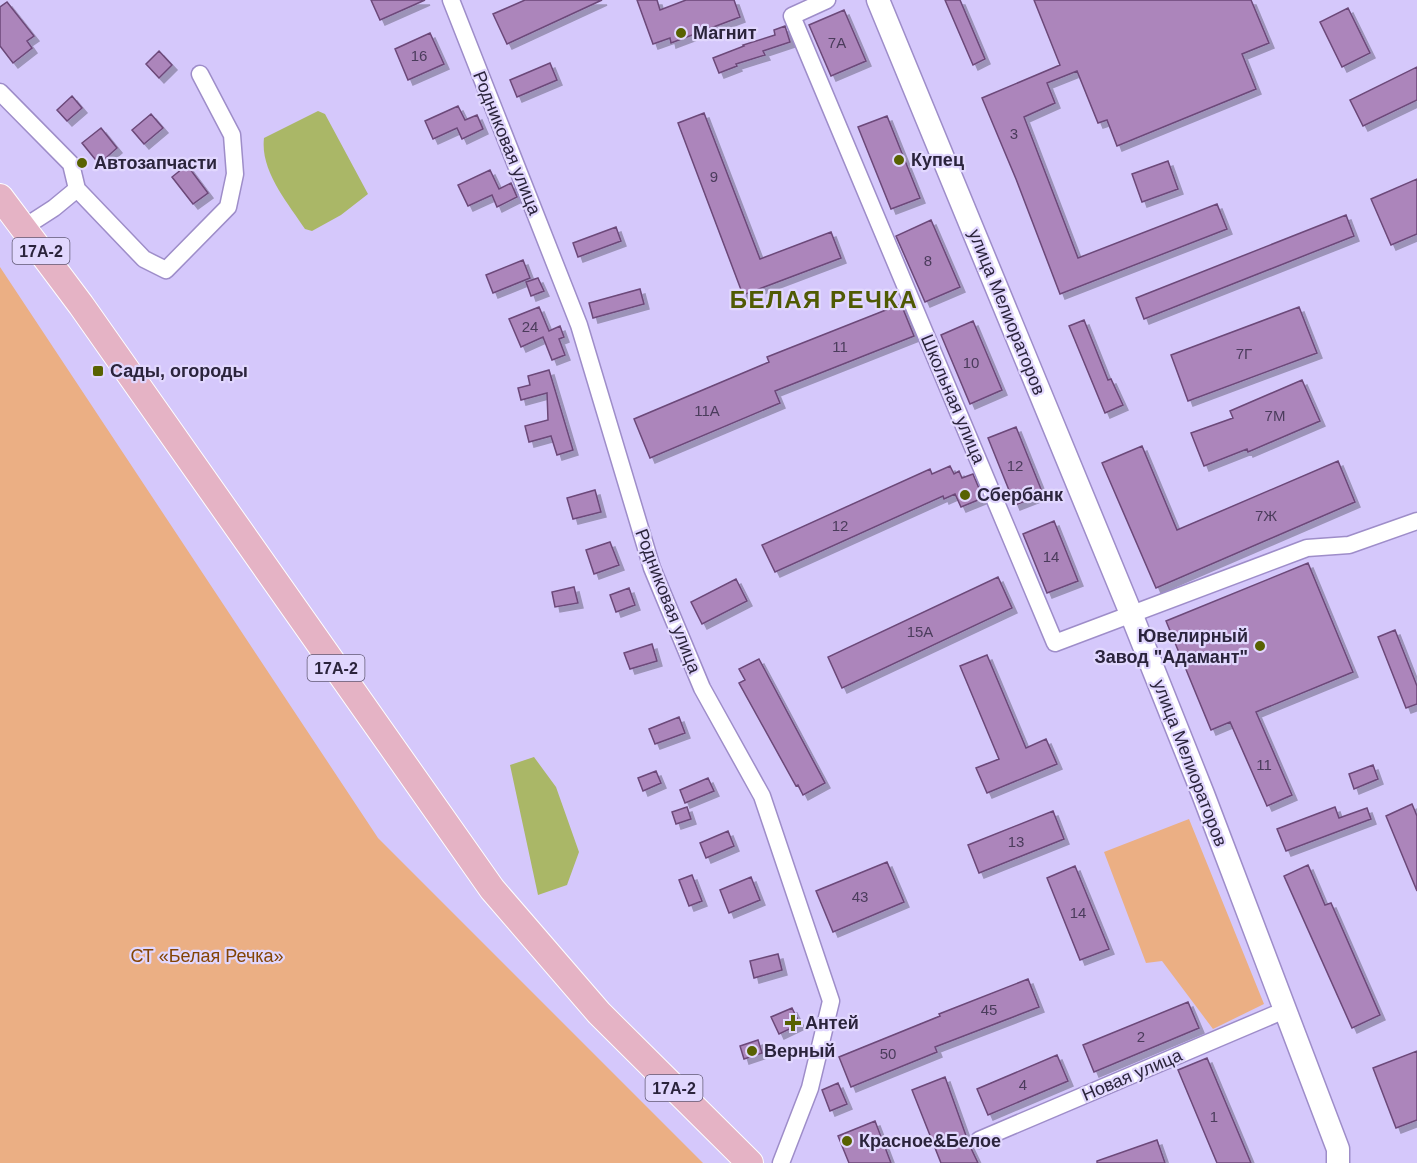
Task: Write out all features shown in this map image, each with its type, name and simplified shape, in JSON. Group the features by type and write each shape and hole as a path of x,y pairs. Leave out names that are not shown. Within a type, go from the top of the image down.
{"main road":[{"name":"17А-2","path":"0,197 81,305 492,889 599,1013 750,1163"}],"street":[{"name":"Родниковая улица","path":"451,0 579,325 652,568 702,687 762,796 831,1001 810,1088 781,1163"},
{"name":"Школьная улица","path":"827,0 792,16 1055,643 1132,616"},
{"name":"улица Мелиораторов","path":"878,0 1132,616 1199,785 1338,1149 1338,1163"},
{"path":"0,92 71,164 76,189 144,259 166,270 228,207 235,174 232,135 200,74"},
{"path":"24,228 54,208 76,189"},
{"path":"1132,616 1307,548 1349,545 1417,521"},
{"name":"Новая улица","path":"979,1140 1285,1010"}],"green space":[{"name":"СТ «Белая Речка»","path":"0,267 378,838 703,1163 0,1163"},
{"path":"1189,819 1264,1004 1213,1029 1162,961 1146,963 1104,852"}],"shaded area":[{"path":"318,111 325,114 368,194 341,215 312,231 305,229 277,186 266,162 264,138"},
{"path":"534,757 556,787 579,852 567,885 538,895 510,765"}],"building":[{"path":"371,0 425,0 380,20"},
{"path":"525,0 602,0 507,44 493,14"},
{"path":"637,0 657,0 660,10 686,0 734,0 740,17 671,43 670,38 653,44"},
{"path":"945,0 960,0 985,59 973,65"},
{"path":"1034,0 1251,0 1269,43 1242,54 1256,89 1117,146 1107,120 1098,123 1077,71 1047,83 1055,103 1024,117 1078,258 1217,204 1227,229 1060,294 982,98 1060,65"},
{"path":"7,2 34,36 27,41 32,48 13,63 0,46 0,7"},
{"path":"1348,8 1370,53 1342,67 1320,22"},
{"path":"844,10 866,61 831,76 809,25"},
{"path":"785,26 790,42 763,51 765,55 736,64 737,66 719,73 713,58 775,35 774,30"},
{"path":"430,33 444,64 408,80 395,49"},
{"path":"159,51 172,65 159,78 146,64"},
{"path":"550,63 557,80 517,97 510,80"},
{"path":"1417,67 1417,100 1363,126 1350,100"},
{"path":"72,96 82,108 67,121 57,110"},
{"path":"458,106 465,120 477,115 483,129 462,139 457,128 433,139 425,121"},
{"path":"704,113 760,259 831,232 841,258 743,295 678,123"},
{"path":"151,114 163,128 144,144 132,130"},
{"path":"887,116 920,198 891,209 858,127"},
{"path":"101,128 117,148 99,164 82,143"},
{"path":"1168,161 1178,189 1142,202 1132,174"},
{"path":"187,165 208,193 193,204 172,177"},
{"path":"490,170 499,189 511,183 517,197 497,207 492,195 468,206 458,185"},
{"path":"1417,179 1417,234 1391,245 1371,199"},
{"path":"1346,215 1354,236 1144,319 1136,298"},
{"path":"931,220 960,287 925,302 896,236"},
{"path":"616,227 621,241 578,257 573,243"},
{"path":"523,260 530,278 493,293 486,275"},
{"path":"538,278 544,291 531,296 526,282"},
{"path":"640,289 644,304 593,318 589,303"},
{"path":"901,304 914,336 775,391 780,403 650,458 634,419 769,362 767,357"},
{"path":"539,307 549,331 560,326 564,337 559,339 565,355 552,360 543,337 521,347 509,319"},
{"path":"1299,307 1317,353 1188,401 1171,355"},
{"path":"1084,320 1108,380 1111,379 1123,405 1105,413 1069,326"},
{"path":"973,321 1002,390 970,404 941,335"},
{"path":"549,370 573,450 557,455 551,436 529,442 525,426 548,420 547,393 521,400 518,388 530,385 528,376"},
{"path":"1302,380 1320,421 1248,452 1247,449 1204,466 1191,433 1233,418 1230,411"},
{"path":"1016,427 1043,494 1015,505 988,438"},
{"path":"1142,446 1177,530 1338,461 1355,502 1156,588 1102,463"},
{"path":"950,466 954,474 959,471 962,478 973,474 983,498 961,507 955,494 944,499 943,496 775,572 762,545 930,469 932,474"},
{"path":"595,490 601,512 573,519 567,498"},
{"path":"1054,521 1078,581 1047,593 1023,534"},
{"path":"610,542 619,565 594,574 586,550"},
{"name":"Ювелирный Завод \"Адамант\"","path":"1308,563 1353,672 1256,712 1292,795 1267,806 1230,722 1211,730 1166,621"},
{"path":"998,577 1012,608 842,688 828,657"},
{"path":"736,579 747,601 702,624 691,602"},
{"path":"574,587 578,603 555,607 552,592"},
{"path":"629,588 635,605 616,612 610,595"},
{"path":"1395,630 1417,686 1417,704 1406,708 1378,637"},
{"path":"652,644 657,661 630,669 624,653"},
{"path":"987,655 1026,748 1046,739 1057,764 987,793 976,768 999,759 960,666"},
{"path":"759,659 825,783 803,795 739,683 745,680 739,669"},
{"path":"679,717 685,733 655,744 649,729"},
{"path":"1373,765 1378,779 1354,789 1349,774"},
{"path":"656,771 661,783 643,791 638,778"},
{"path":"708,778 714,791 685,803 680,790"},
{"path":"1412,804 1417,816 1417,891 1386,816"},
{"path":"687,807 691,819 676,824 672,812"},
{"path":"1335,807 1339,818 1367,808 1371,819 1286,851 1277,829"},
{"path":"1053,811 1064,839 979,873 968,845"},
{"path":"728,831 734,846 706,858 700,843"},
{"path":"887,862 904,902 833,932 816,891"},
{"path":"1308,865 1325,905 1331,903 1380,1015 1352,1028 1284,876"},
{"path":"1075,866 1109,949 1080,960 1047,878"},
{"path":"692,875 702,901 689,906 679,880"},
{"path":"751,877 760,900 729,913 720,890"},
{"path":"778,954 782,970 754,978 750,961"},
{"path":"1028,979 1039,1007 935,1047 937,1052 851,1087 839,1057"},
{"path":"1188,1002 1199,1028 1094,1072 1083,1045"},
{"path":"792,1008 800,1024 779,1034 771,1017"},
{"path":"758,1040 762,1053 744,1059 740,1046"},
{"path":"1417,1051 1417,1120 1396,1128 1373,1068"},
{"path":"1057,1055 1068,1081 988,1115 977,1089"},
{"path":"1207,1058 1251,1163 1217,1163 1178,1070"},
{"path":"945,1077 978,1163 941,1163 912,1090"},
{"path":"838,1083 847,1104 830,1111 822,1090"},
{"path":"875,1121 891,1163 849,1163 838,1136"},
{"path":"1157,1140 1165,1163 1097,1163 1097,1161"}],"place":[{"name":"Магнит","path":"681,33"},
{"name":"Купец","path":"899,160"},
{"name":"Автозапчасти","path":"82,163"},
{"name":"Сады, огороды","path":"98,371"},
{"name":"Сбербанк","path":"965,495"},
{"name":"Ювелирный Завод \"Адамант\"","path":"1260,646"},
{"name":"Антей","path":"793,1023"},
{"name":"Верный","path":"752,1051"},
{"name":"Красное&Белое","path":"847,1141"}],"district":[{"name":"БЕЛАЯ РЕЧКА","path":"824,300"}]}
